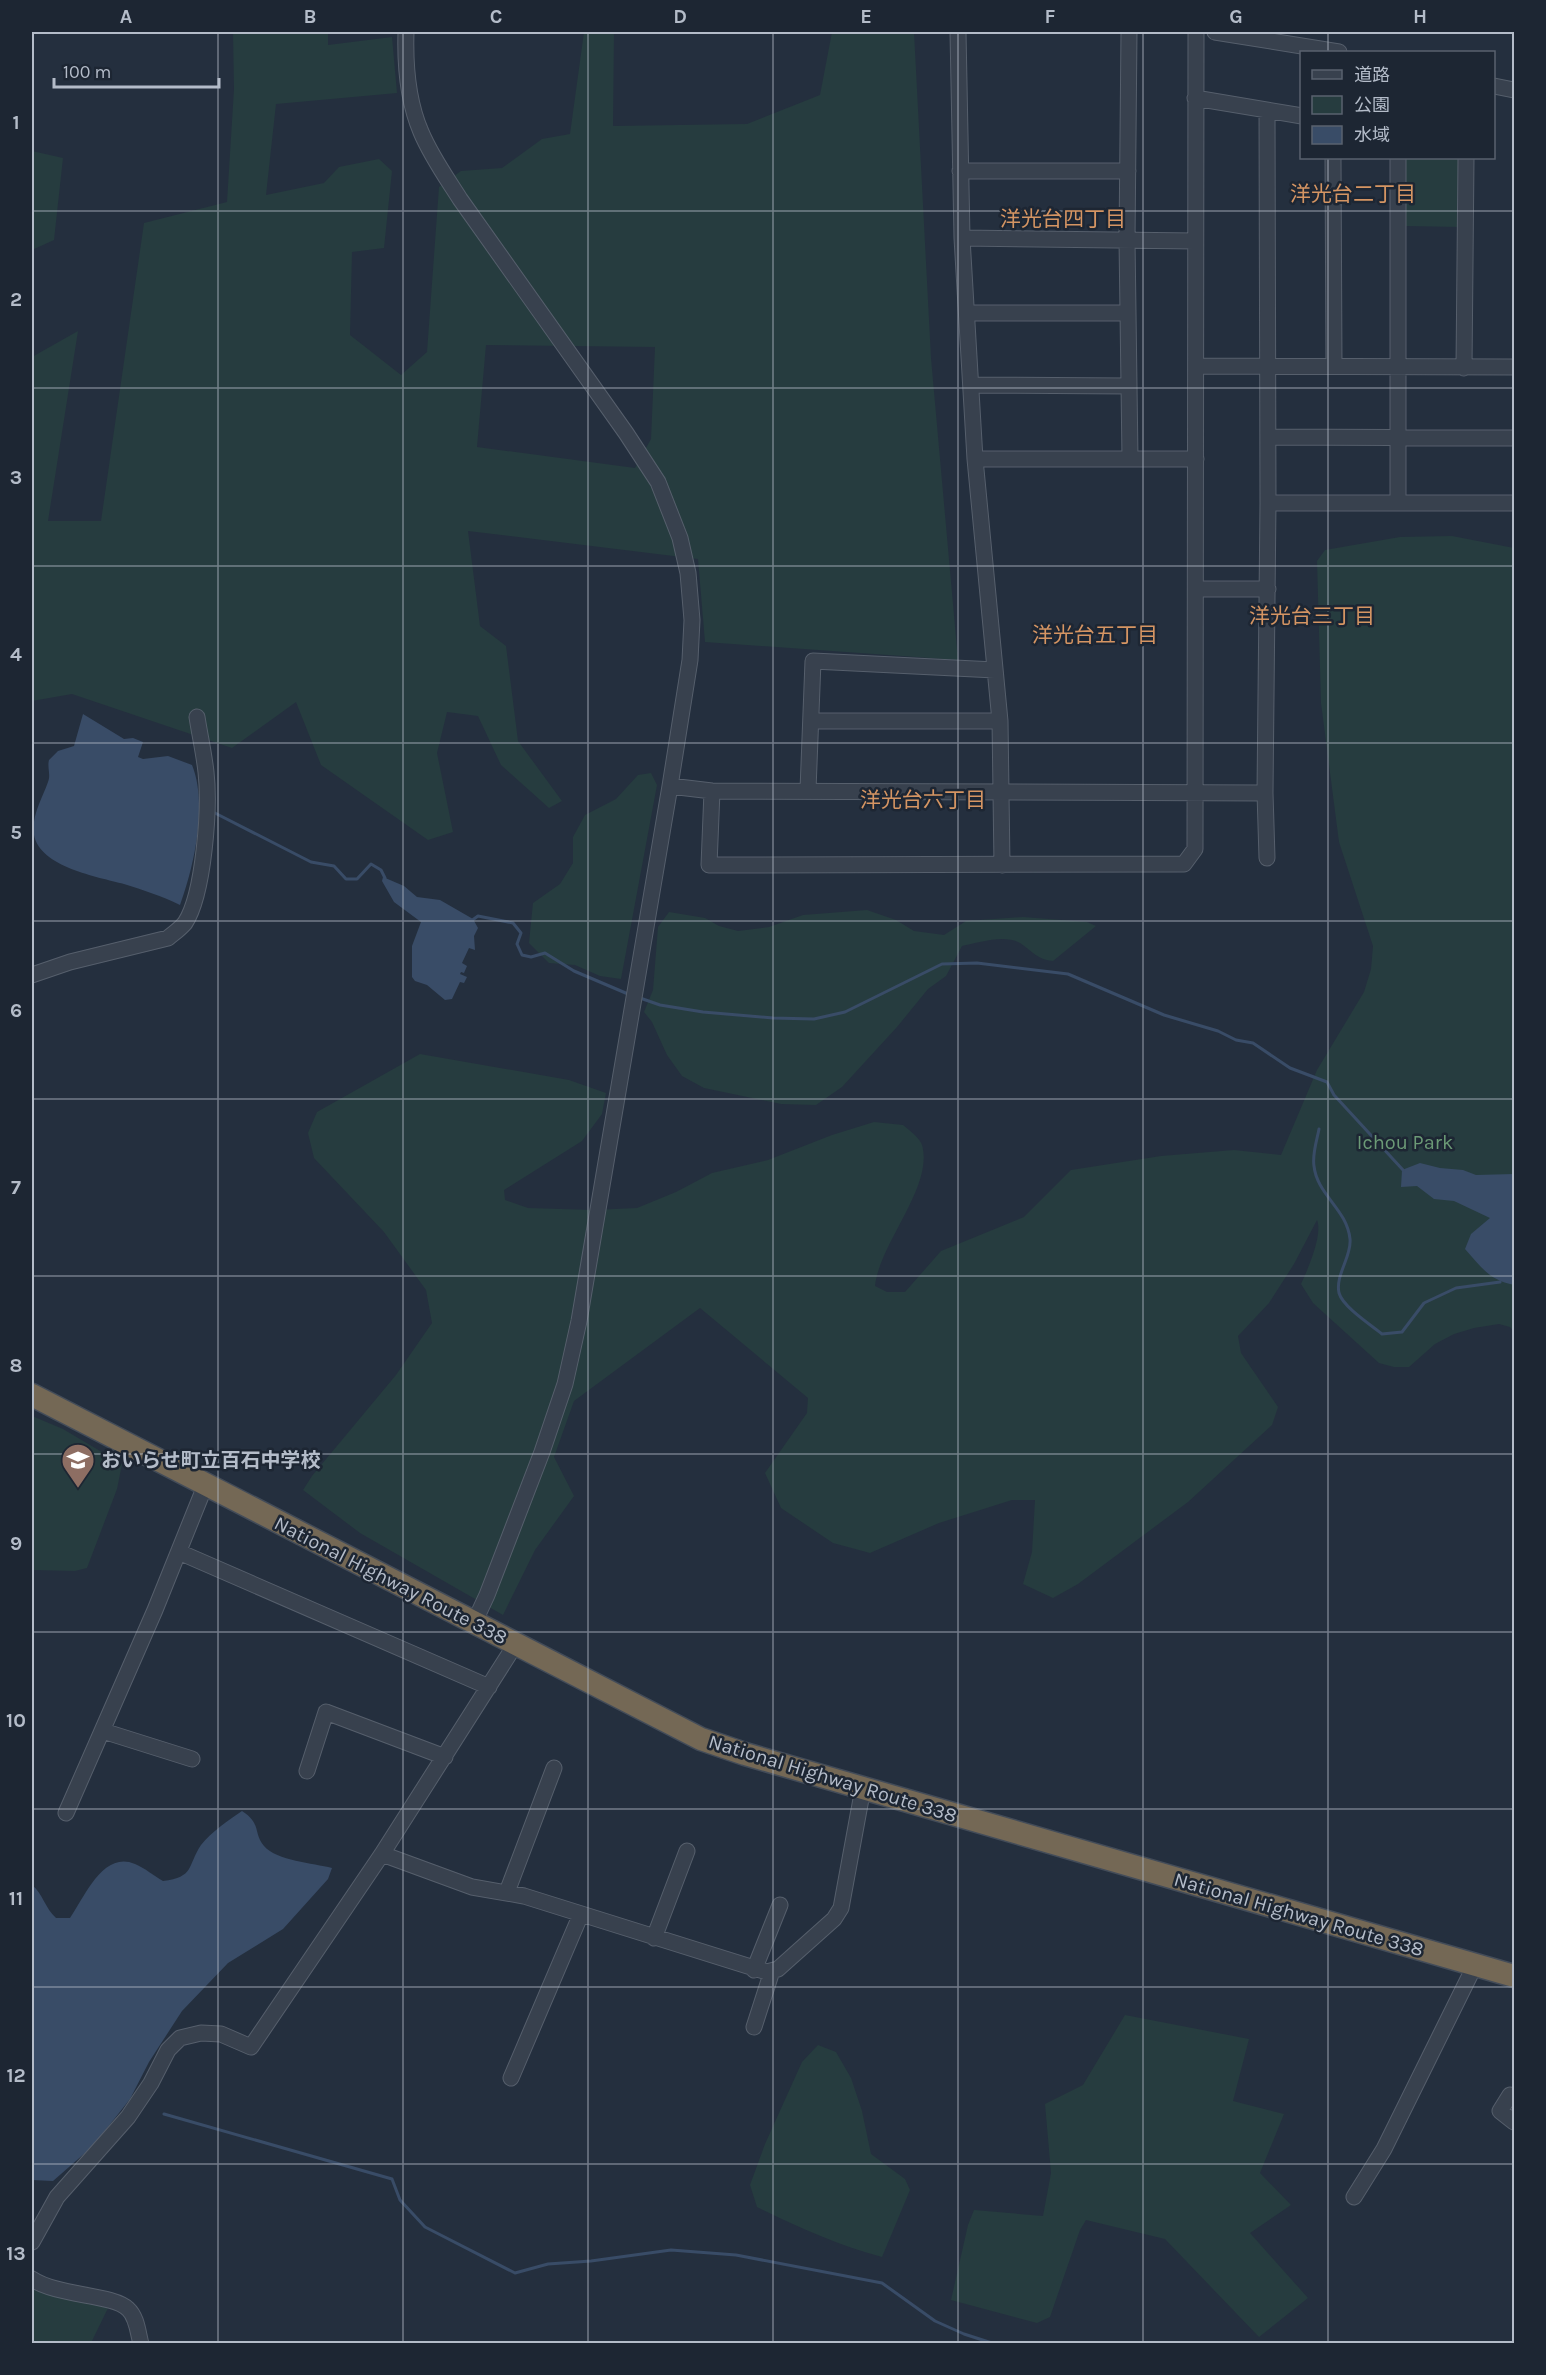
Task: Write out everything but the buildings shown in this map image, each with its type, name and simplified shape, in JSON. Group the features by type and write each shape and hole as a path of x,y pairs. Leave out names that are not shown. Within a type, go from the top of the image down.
{"highway":[{"name":"National Highway Route 338","path":"32,1395 205,1486 701,1739 745,1755 1515,1976"}],"street":[{"path":"406,32 406,60 420,129 460,200 626,433 658,482 680,538 688,573 692,620 690,660 670,786 579,1321 565,1384 543,1452 474,1623"},
{"path":"958,32 962,238 975,459 1000,721 1002,865"},
{"path":"1129,32 1127,240 1130,458"},
{"path":"712,791 708,865 1184,864 1195,849 1196,32"},
{"path":"1215,32 1333,51"},
{"path":"1495,86 1515,90"},
{"path":"1195,98 1300,116"},
{"path":"1267,110 1267,858"},
{"path":"1333,159 1334,366"},
{"path":"1398,159 1398,502"},
{"path":"1464,368 1466,159"},
{"path":"960,171 1128,171"},
{"path":"962,238 1196,241"},
{"path":"967,313 1128,313"},
{"path":"1197,366 1515,367"},
{"path":"971,385 1129,386"},
{"path":"1268,437 1515,438"},
{"path":"975,459 1196,459"},
{"path":"1268,502 1515,503"},
{"path":"1196,589 1268,589"},
{"path":"808,790 813,661 995,670"},
{"path":"32,975 70,962 168,938 185,922 193,906 207,818 206,771 197,717"},
{"path":"811,721 1000,721"},
{"path":"670,786 712,791 1266,793"},
{"path":"66,1813 103,1731 205,1486"},
{"path":"178,1552 489,1687"},
{"path":"32,2242 57,2197 72,2177 100,2151 128,2117 151,2083 168,2050 180,2038 201,2033 221,2034 251,2047 382,1854 515,1645"},
{"path":"307,1771 326,1712 445,1757"},
{"path":"103,1731 192,1759"},
{"path":"507,1892 554,1768"},
{"path":"382,1854 472,1887 507,1892 754,1970 767,1972 778,1969 826,1926 841,1908 862,1788"},
{"path":"654,1938 687,1851"},
{"path":"754,1970 780,1905"},
{"path":"511,2078 581,1914"},
{"path":"1354,2197 1384,2149 1475,1965"},
{"path":"754,2027 772,1971"},
{"path":"1510,2095 1500,2111 1515,2122"},
{"path":"32,2279 43,2287 112,2301 128,2308 134,2317 141,2343"}],"green space":[{"path":"233,32 328,32 328,45 392,37 397,93 276,104 266,195 324,183 339,167 379,159 392,171 384,248 352,252 350,335 401,375 427,352 439,187 461,171 502,168 542,139 570,134 584,32 614,32 613,126 747,124 820,95 832,32 914,32 931,358 958,660 705,642 698,559 468,531 480,626 506,646 518,741 562,801 549,808 501,765 478,716 447,712 437,753 453,832 428,840 321,765 296,702 232,748 72,694 32,701 32,357 78,331 48,521 101,521 144,223 227,202 234,89","holes":["486,345 655,347 651,439 635,468 477,447"]},
{"path":"32,151 63,158 54,240 32,250"},
{"path":"1406,159 1460,159 1460,227 1406,226"},
{"name":"Ichou Park","path":"1452,536 1514,548 1514,1332 1510,1327 1499,1324 1474,1328 1454,1334 1435,1344 1409,1367 1394,1367 1379,1363 1313,1303 1301,1284 1311,1261 1318,1234 1317,1220 1294,1264 1269,1303 1238,1336 1241,1353 1278,1407 1272,1425 1188,1502 1078,1584 1053,1598 1023,1584 1032,1552 1035,1500 1012,1500 939,1523 870,1553 833,1543 781,1508 765,1473 807,1413 808,1398 700,1308 574,1401 554,1457 574,1496 535,1550 503,1615 360,1533 303,1490 312,1476 396,1375 432,1323 426,1290 384,1232 314,1158 308,1133 317,1112 420,1054 569,1080 606,1093 602,1114 582,1141 504,1190 505,1200 528,1208 593,1210 637,1208 676,1192 712,1173 768,1160 832,1135 874,1122 903,1125 921,1142 924,1161 914,1196 879,1269 875,1286 887,1292 905,1292 941,1251 1024,1217 1071,1170 1161,1156 1234,1150 1281,1155 1317,1070 1364,992 1371,969 1373,946 1339,842 1321,703 1317,561 1325,550 1400,537"},
{"path":"651,773 657,785 621,979 600,976 575,965 549,963 529,943 533,903 560,884 573,863 573,837 585,815 616,799 638,775"},
{"path":"867,910 896,920 914,931 944,935 966,921 1023,917 1087,922 1096,926 1053,961 1039,957 1014,940 991,940 962,946 946,976 928,989 842,1087 816,1105 781,1104 704,1088 682,1076 667,1055 652,1022 644,1012 653,990 658,927 669,912 705,918 719,926 738,931 769,927 803,915"},
{"name":"おいらせ町立百石中学校","path":"32,1416 63,1429 122,1464 117,1489 87,1568 75,1571 32,1570"},
{"path":"1125,2015 1249,2039 1233,2101 1284,2114 1260,2173 1291,2205 1250,2233 1308,2298 1259,2337 1165,2239 1086,2220 1080,2230 1050,2317 1037,2323 951,2300 968,2225 974,2210 1043,2216 1051,2173 1045,2104 1083,2085"},
{"path":"818,2045 836,2052 851,2078 862,2111 871,2154 905,2179 910,2190 882,2257 818,2235 757,2207 750,2185 765,2144 802,2062"},
{"path":"32,2276 109,2306 91,2343 32,2343"}],"water":[{"path":"83,714 124,739 133,738 143,742 138,757 143,759 168,756 192,765 197,781 199,816 190,873 180,905 124,884 72,869 58,863 39,846 33,828 49,779 49,760 58,751 74,746"},
{"path":"383,877 404,886 417,897 440,900 473,919 478,928 474,936 475,950 469,948 462,963 467,966 464,973 460,974 467,977 464,983 460,982 452,999 445,1000 427,985 415,981 412,977 412,946 421,922 394,902 382,881"},
{"path":"1420,1163 1463,1170 1476,1175 1514,1174 1514,1285 1492,1276 1465,1249 1471,1234 1490,1218 1454,1201 1434,1199 1417,1186 1401,1187 1402,1170"},
{"path":"242,1811 255,1824 261,1841 270,1851 296,1861 332,1868 328,1879 283,1929 228,1963 182,2011 149,2062 130,2099 93,2146 53,2181 32,2180 32,1885 56,1918 70,1918 88,1888 104,1870 113,1864 124,1861 135,1864 163,1881 180,1877 189,1869 205,1840"}],"waterway":[{"path":"211,811 311,862 334,866 346,879 357,879 371,864 381,870 385,878"},
{"path":"471,921 478,916 513,923 521,933 517,944 522,955 531,957 545,953 574,971 628,994"},
{"path":"640,998 660,1005 703,1012 814,1019 845,1012 942,964 977,963 1068,974 1164,1015 1218,1031 1236,1040 1253,1043 1290,1068 1327,1082 1334,1095 1403,1170"},
{"path":"1319,1129 1314,1157 1316,1176 1344,1219 1350,1239 1349,1252 1339,1279 1339,1293 1346,1304 1358,1315 1382,1334 1402,1332 1424,1303 1456,1288 1500,1282"},
{"path":"164,2114 392,2179 400,2200 425,2227 515,2273 548,2264 591,2261 671,2250 736,2255 882,2283 935,2321 995,2344"}],"place":[{"name":"おいらせ町立百石中学校","path":"78,1489"}],"district":[{"name":"洋光台二丁目","path":"1353,194"},
{"name":"洋光台四丁目","path":"1063,219"},
{"name":"洋光台三丁目","path":"1312,616"},
{"name":"洋光台五丁目","path":"1095,635"},
{"name":"洋光台六丁目","path":"923,800"}]}
